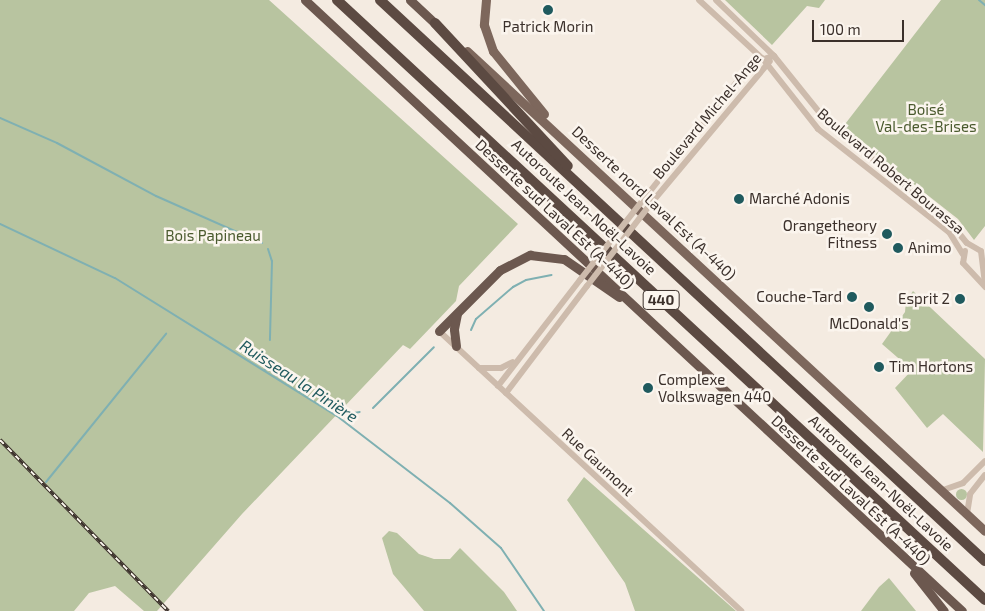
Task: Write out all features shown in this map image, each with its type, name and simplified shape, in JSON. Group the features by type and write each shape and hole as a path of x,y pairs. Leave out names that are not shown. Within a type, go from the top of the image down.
{"highway":[{"name":"Desserte sud Laval Est (A-440)","path":"305,0 635,309 962,611"},
{"name":"Autoroute Jean-Noël-Lavoie","path":"337,0 985,600"},
{"name":"Autoroute Jean-Noël-Lavoie","path":"380,0 985,561"},
{"name":"Desserte nord Laval Est (A-440)","path":"410,0 435,23"},
{"path":"435,23 632,234"},
{"path":"438,331 510,262 542,254 569,262 635,309"},
{"path":"456,346 454,329 458,311"},
{"path":"899,553 944,611"}],"main road":[{"path":"486,0 484,25 493,51 565,139"},
{"name":"Desserte nord Laval Est (A-440)","path":"435,23 565,139 985,531"}],"street":[{"name":"Boulevard Robert Bourassa","path":"699,0 765,62 818,129 949,232 963,254"},
{"name":"Boulevard Robert Bourassa","path":"716,0 774,56 827,122 949,221 973,248"},
{"name":"Boulevard Michel-Ange","path":"506,393 653,201 765,62 774,56"},
{"name":"Boulevard Michel-Ange","path":"498,386 514,361 752,63 765,62"},
{"path":"985,283 982,265 983,254 973,248 963,254 963,263 985,287"},
{"path":"968,268 976,269 982,265"},
{"name":"Rue Gaumont","path":"438,331 742,611"},
{"path":"479,368 501,368 514,361"},
{"path":"943,490 963,483 985,461"},
{"path":"967,514 970,494 985,475"}],"green space":[{"name":"Bois Papineau","path":"0,0 269,0 518,224 459,286 456,301 410,349 403,345 242,514 157,611 144,611 115,586 89,593 74,611 0,611"},
{"path":"725,0 825,0 819,8 807,6 772,45"},
{"name":"Boisé Val-des-Brises","path":"941,0 985,0 985,226 974,240 958,219 842,128"},
{"path":"913,291 985,359 983,452 943,414 927,428 895,388 912,370 882,344 905,312 906,301"},
{"path":"584,477 736,611 635,611 625,583 567,500"},
{"path":"961,488 967,494 961,500 955,494"},
{"path":"389,531 397,533 419,554 434,559 450,559 460,548 504,592 517,611 424,611 393,574 382,538"},
{"path":"889,578 916,611 861,611 879,587"}],"waterway":[{"path":"979,0 985,5"},
{"path":"0,118 57,143 156,196 262,243"},
{"name":"Ruisseau la Pinière","path":"0,224 115,278 337,416 450,503 501,548 544,611"},
{"path":"268,249 272,261 270,340"},
{"path":"471,330 476,319 513,287 526,280 552,275"},
{"path":"46,482 166,334"},
{"path":"373,408 434,347"},
{"path":"265,370 266,355"},
{"path":"337,416 360,412"}],"railway":[{"path":"0,440 168,611"}],"place":[{"name":"Patrick Morin","path":"548,10"},
{"name":"Marché Adonis","path":"739,199"},
{"name":"Orangetheory Fitness","path":"887,234"},
{"name":"Animo","path":"898,248"},
{"name":"Couche-Tard","path":"852,297"},
{"name":"Esprit 2","path":"960,299"},
{"name":"McDonald's","path":"869,307"},
{"name":"Tim Hortons","path":"879,367"},
{"name":"Complexe Volkswagen 440","path":"648,388"}]}
